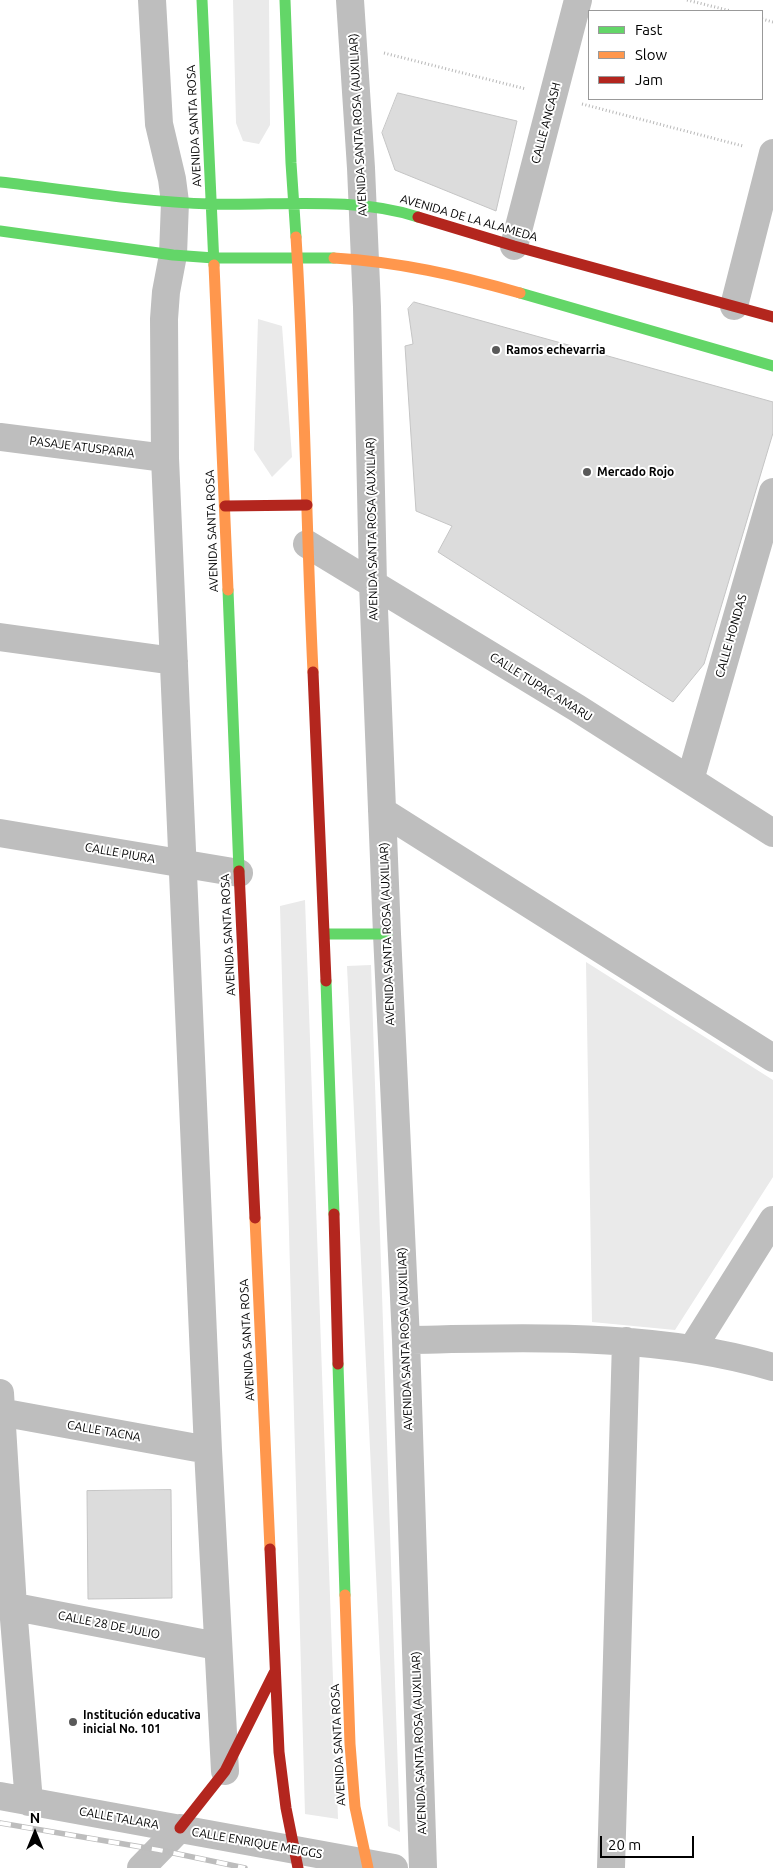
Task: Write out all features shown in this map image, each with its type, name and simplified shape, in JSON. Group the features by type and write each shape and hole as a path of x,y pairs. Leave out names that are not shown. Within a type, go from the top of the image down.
{"main road":[{"name":"AVENIDA SANTA ROSA","path":"202,0 279,1752 286,1808 296,1859"},
{"name":"AVENIDA SANTA ROSA","path":"285,0 325,934 350,1744 355,1807 367,1866"},
{"name":"AVENIDA DE LA ALAMEDA","path":"0,182 176,202 363,206 406,212 514,246 773,317"},
{"path":"0,231 174,255 214,258 334,258 412,266 470,279 773,366"},
{"path":"225,506 307,506"},
{"path":"325,934 386,934"},
{"path":"180,1828 225,1770 276,1669"}],"street":[{"path":"152,0 159,124 176,202 174,255 166,292 164,319 165,458 181,864 217,1646 225,1770"},
{"name":"AVENIDA SANTA ROSA (AUXILIAR)","path":"350,0 363,206 373,584 386,934 406,1340 424,1868"},
{"name":"CALLE ANCASH","path":"514,246 578,0"},
{"path":"734,306 773,153"},
{"name":"PASAJE ATUSPARIA","path":"0,436 165,458"},
{"name":"CALLE HONDAS","path":"690,780 773,492"},
{"name":"CALLE TUPAC AMARU","path":"307,544 773,832"},
{"path":"0,637 174,661"},
{"path":"382,811 773,1058"},
{"name":"CALLE PIURA","path":"0,833 239,873"},
{"path":"692,1348 773,1220"},
{"path":"406,1340 502,1338 626,1341 692,1348 773,1367"},
{"path":"611,1868 626,1341"},
{"path":"1,1406 6,1606 29,1802"},
{"name":"CALLE TACNA","path":"1,1406 208,1450"},
{"name":"CALLE 28 DE JULIO","path":"6,1606 217,1646"},
{"name":"CALLE TALARA","path":"0,1796 180,1828"},
{"path":"140,1868 180,1828"},
{"name":"CALLE ENRIQUE MEIGGS","path":"180,1828 296,1859 394,1868"}],"path":[{"path":"687,0 727,10"}],"shaded area":[{"path":"233,0 269,0 270,125 259,144 243,141 236,123"},
{"path":"258,319 282,326 292,457 272,477 254,450"},
{"path":"305,900 338,1819 305,1814 280,906"},
{"path":"586,962 773,1080 773,1177 675,1330 592,1322"},
{"path":"371,965 400,1832 388,1826 347,966"}],"building":[{"path":"398,93 517,121 496,211 395,170 382,133"},
{"name":"Mercado Rojo","path":"414,302 773,402 773,433 704,664 673,702 438,552 452,526 416,511 405,346 413,344 408,309"},
{"path":"171,1490 172,1598 88,1599 87,1491"}],"railway":[{"path":"0,1823 159,1850 245,1868"}],"traffic: fast":[{"path":"202,0 214,265"},
{"path":"285,0 291,163 296,237"},
{"path":"0,182 185,203 316,203 368,206 418,217"},
{"path":"0,231 173,255 214,258 334,258"},
{"path":"520,293 773,366"},
{"path":"228,590 239,871"},
{"path":"325,934 387,934"},
{"path":"326,981 334,1214"},
{"path":"338,1364 345,1595"}],"traffic: slow":[{"path":"296,237 313,672"},
{"path":"334,258 428,270 520,293"},
{"path":"214,265 228,590"},
{"path":"255,1218 270,1549"},
{"path":"345,1595 350,1744 355,1807 368,1868"}],"traffic: jam":[{"path":"418,217 514,246 773,317"},
{"path":"225,506 307,505"},
{"path":"313,672 326,981"},
{"path":"239,871 255,1218"},
{"path":"334,1214 338,1364"},
{"path":"270,1549 279,1752 286,1808 298,1868"},
{"path":"180,1828 225,1771 274,1673"}],"place":[{"name":"Ramos echevarria","path":"496,350"},
{"name":"Mercado Rojo","path":"587,472"},
{"name":"Institución educativa inicial No. 101","path":"73,1722"}]}
